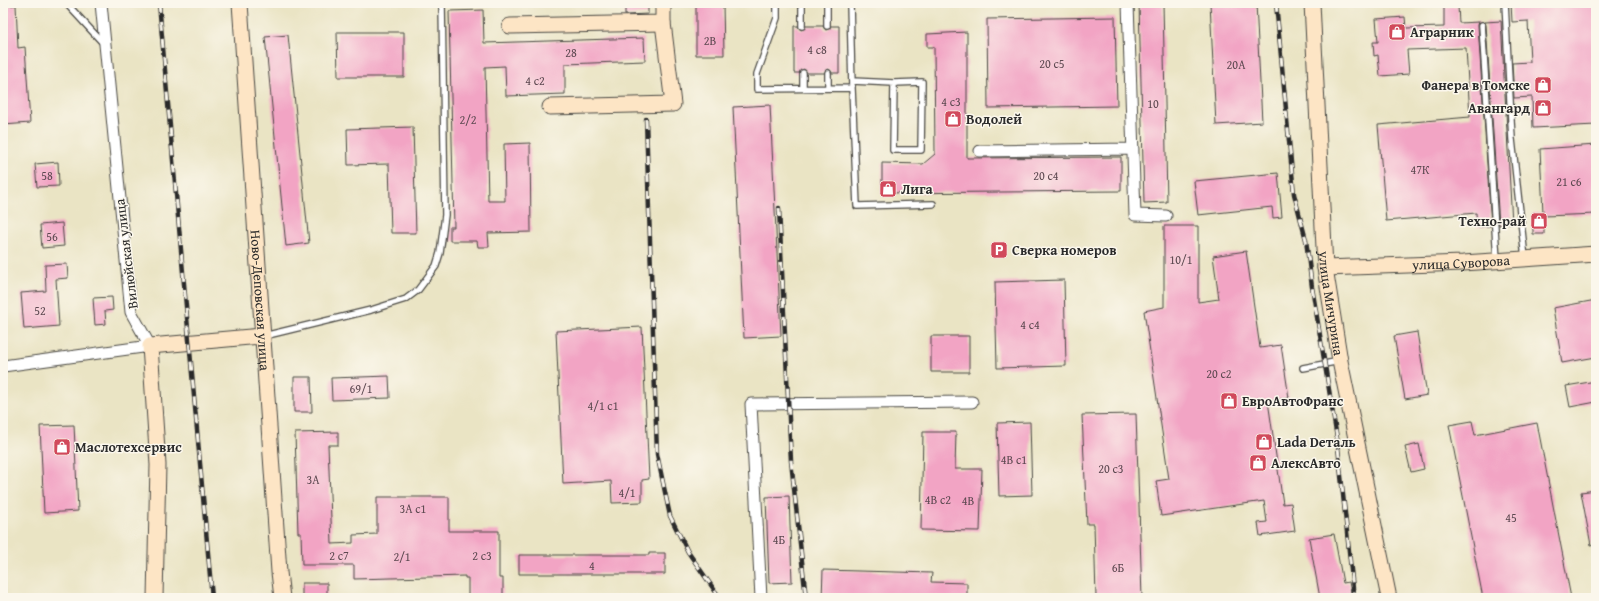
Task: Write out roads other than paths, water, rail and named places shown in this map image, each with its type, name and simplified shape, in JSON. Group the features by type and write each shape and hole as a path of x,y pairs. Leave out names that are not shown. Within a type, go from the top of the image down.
{"street":[{"name":"Вилюйская улица","path":"101,3 131,312 150,346 158,465 155,598"},
{"name":"Ново-Деповская улица","path":"240,3 262,336 282,598"},
{"path":"550,107 673,104 663,23 663,3"},
{"path":"1128,3 1135,216 1166,216"},
{"name":"улица Мичурина","path":"1312,3 1325,268 1340,361 1389,598"},
{"path":"510,26 663,23"},
{"path":"980,151 1133,149"},
{"name":"улица Суворова","path":"1325,268 1596,254"},
{"path":"3,366 150,346 262,336"},
{"path":"761,598 751,404 972,402"}],"lane":[{"path":"66,3 104,44"},
{"path":"262,336 371,310 406,300 418,290 436,266 440,253 445,216 442,3"},
{"path":"777,3 777,18 757,74 757,89 852,88"},
{"path":"802,3 802,26"},
{"path":"827,3 827,26"},
{"path":"850,3 857,206 933,204"},
{"path":"1505,3 1512,139 1525,258"},
{"path":"1482,25 1497,260"},
{"path":"803,73 803,88"},
{"path":"828,73 828,88"},
{"path":"852,81 894,83 922,82 921,150 892,150 894,83"},
{"path":"1303,368 1340,361"}],"railway":[{"path":"159,3 212,598"},
{"path":"1276,3 1294,194 1306,240 1312,287 1337,438 1354,598"},
{"path":"646,119 657,454 670,516 688,552 720,598"},
{"path":"779,208 791,461 806,598"}],"place":[{"name":"Аграрник","path":"1397,32"},
{"name":"Фанера в Томске","path":"1543,85"},
{"name":"Авангард","path":"1543,108"},
{"name":"Водолей","path":"953,119"},
{"name":"Лига","path":"888,189"},
{"name":"Техно-рай","path":"1539,221"},
{"name":"Сверка номеров","path":"999,250"},
{"name":"ЕвроАвтоФранс","path":"1229,401"},
{"name":"Lada Dеталь","path":"1264,442"},
{"name":"Маслотехсервис","path":"62,447"},
{"name":"АлексАвто","path":"1258,463"}]}
